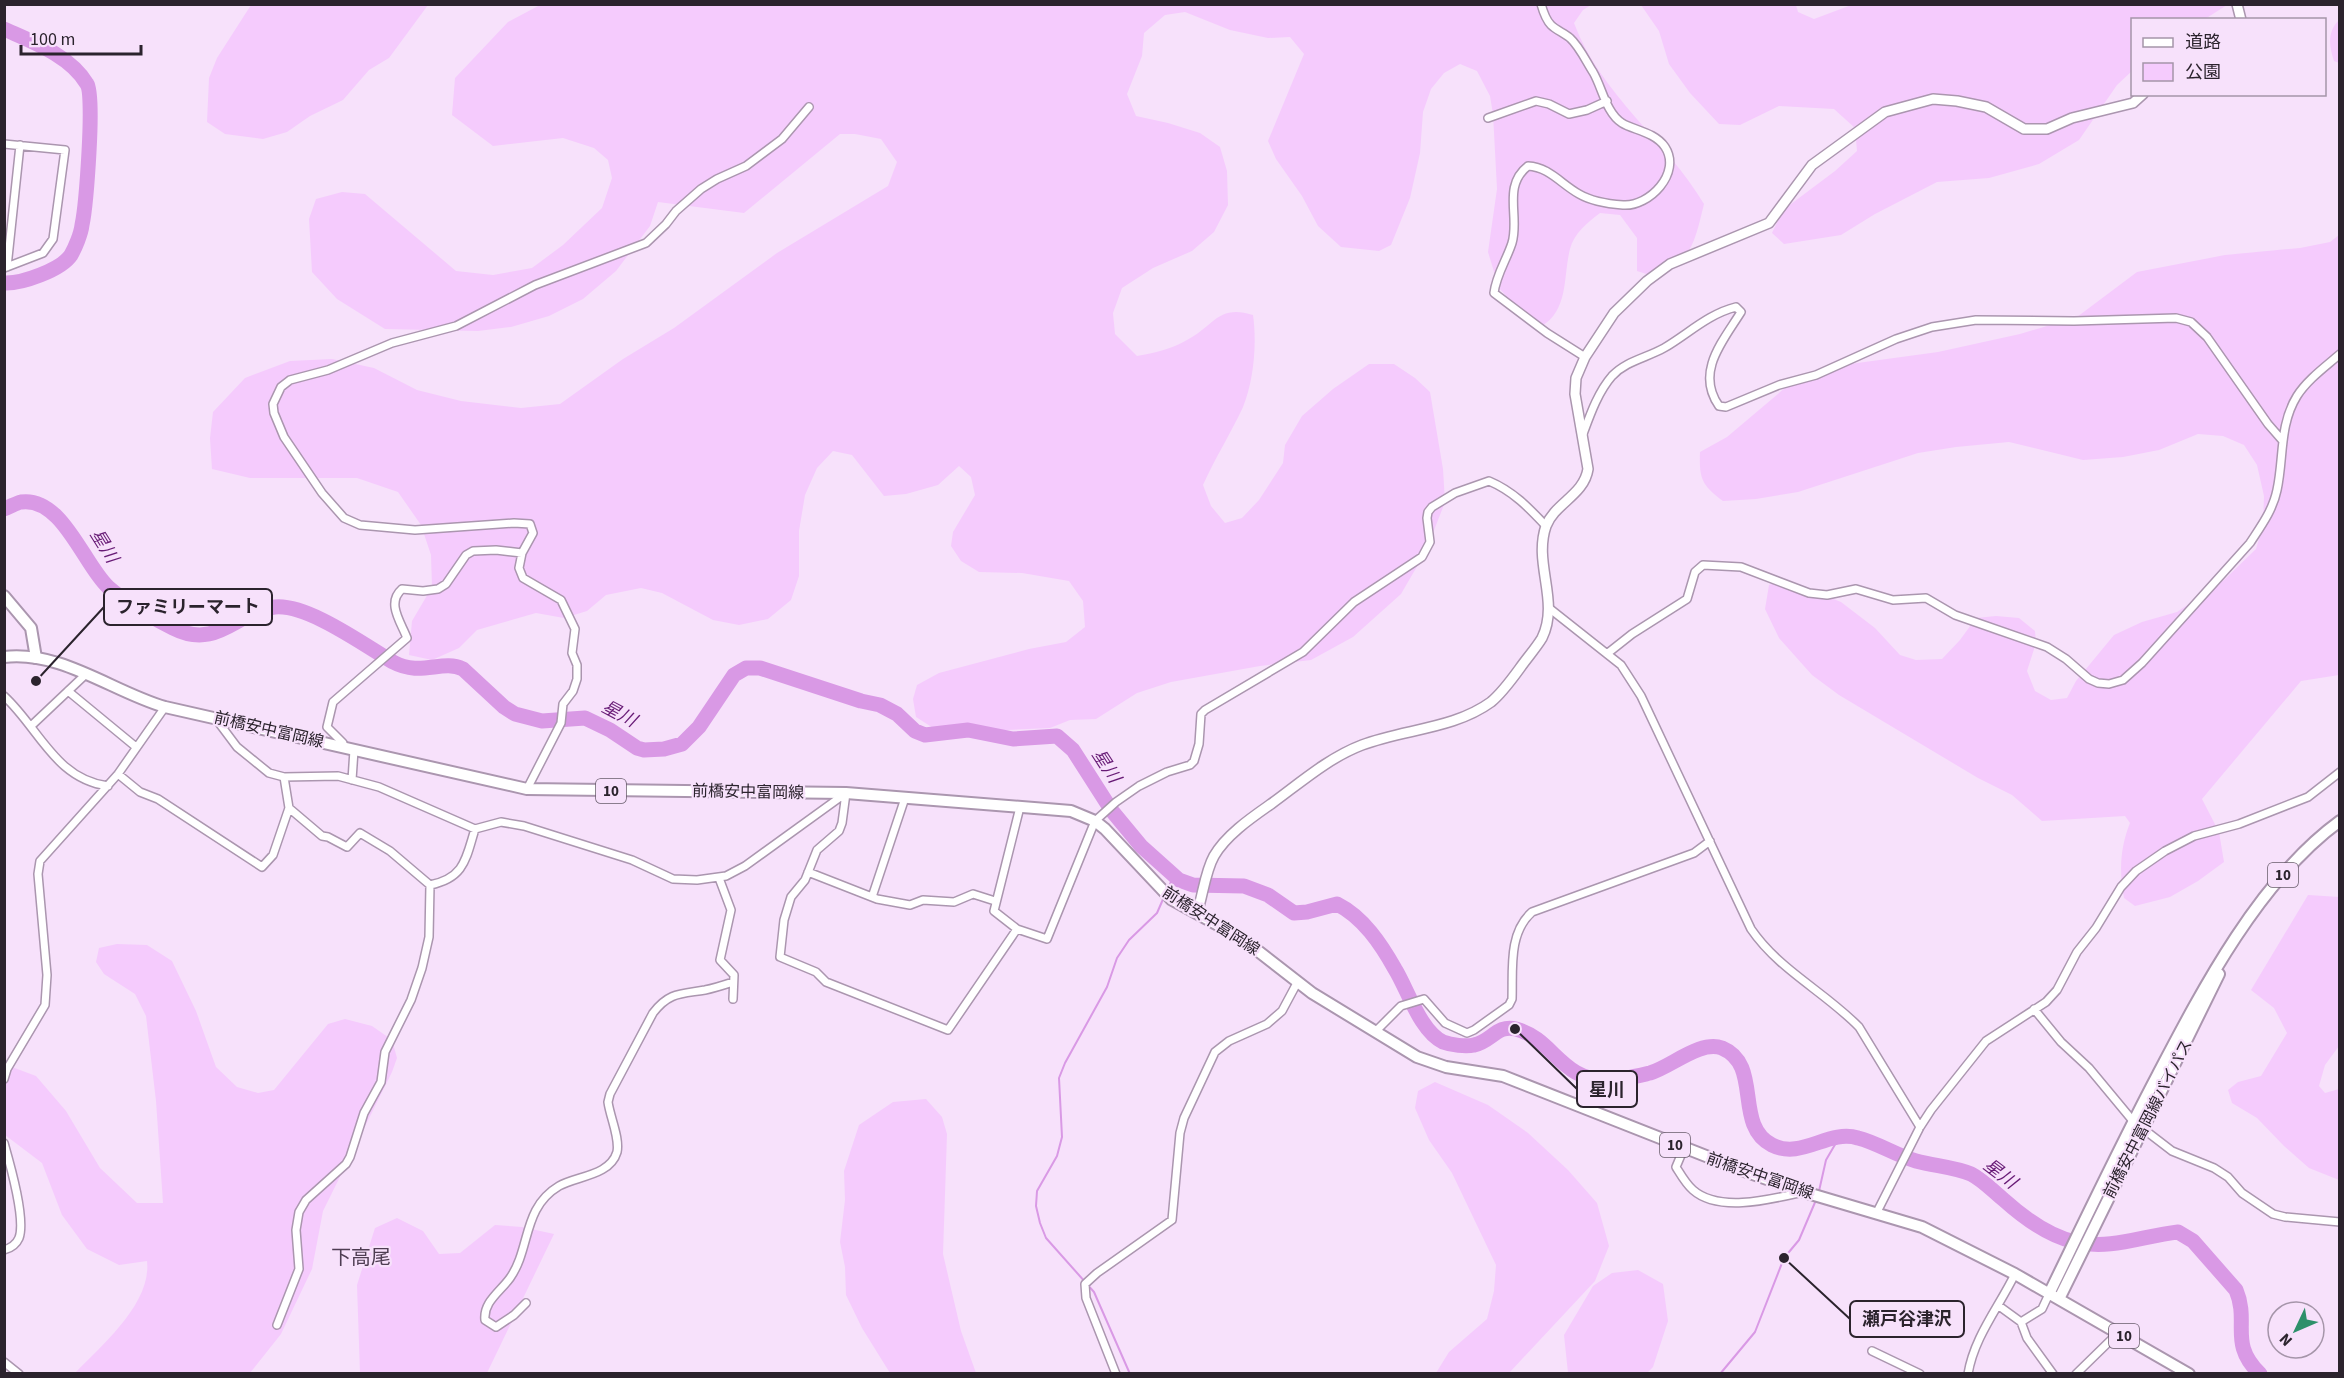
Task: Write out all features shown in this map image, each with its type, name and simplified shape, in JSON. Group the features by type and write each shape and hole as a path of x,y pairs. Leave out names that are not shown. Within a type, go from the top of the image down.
{"main road":[{"path":"4,596 32,628 36,658"},
{"name":"前橋安中富岡線","path":"4,657 36,658 67,666 133,696 165,707 527,789 846,793 1071,812 1095,821 1109,833 1171,899 1252,945 1297,983 1417,1057 1446,1067 1503,1076 1546,1091 1684,1148 1804,1192 1922,1227 2015,1274 2189,1374"},
{"name":"前橋安中富岡線バイパス","path":"2054,1297 2133,1121 2210,978 2236,938 2296,859 2340,821"},
{"name":"前橋安中富岡線バイパス","path":"2054,1297 2143,1131 2236,938"}],"street":[{"path":"1541,4 1551,25 1571,38 1594,74 1610,109 1622,123 1636,128 1665,146 1669,158 1670,172 1667,179 1642,203 1625,205 1581,195 1539,167 1528,166 1521,171 1515,183 1512,205 1513,241 1494,292 1547,333 1585,357"},
{"path":"1197,913 1213,858 1224,842 1258,814 1326,764 1360,746 1453,721 1492,701 1511,680 1541,639 1547,623 1549,608 1543,548 1546,526 1552,515 1579,489 1587,477 1588,468 1575,394 1576,378 1585,357 1614,313 1647,281 1670,264 1769,223 1812,165 1885,112 1933,99 1957,101 1986,107 2024,129 2047,129 2072,118 2133,103 2141,96"},
{"path":"1488,118 1536,101 1549,104 1569,114 1587,110 1607,101"},
{"path":"527,789 561,723 563,704 573,691 577,679 577,665 572,653 575,629 561,600 523,578 519,568 522,552 533,533 530,524 415,530 360,525 344,518 322,492 284,437 274,414 273,404 281,387 290,380 328,370 392,343 456,326 535,285 646,243 676,211 701,189 746,166 782,139 809,107"},
{"path":"4,144 20,145 65,150 53,239 43,253 6,268 20,145"},
{"path":"1582,436 1605,384 1618,370 1626,364 1663,349 1714,315 1736,307 1741,312 1721,340 1711,363 1709,381 1711,393 1719,406 1726,407 1779,385 1816,375 1896,339 1932,327 1976,320 2074,321 2176,318 2191,322 2206,338 2282,440"},
{"path":"1608,654 1632,634 1687,599 1695,572 1703,565 1724,565 1765,574 1809,593 1827,595 1856,589 1893,600 1926,598 1965,619 2047,647 2066,659 2089,679 2098,683 2109,684 2123,680 2142,663 2250,543 2262,524 2277,489 2282,440 2298,395 2340,354"},
{"path":"1020,807 994,911 1017,930 1047,939 1095,821 1139,786 1167,772 1190,765 1194,761 1198,750 1201,714 1205,710 1303,652 1348,607 1422,557 1430,542 1428,512 1437,503 1489,480 1505,487 1546,526"},
{"path":"343,747 343,743 327,727 332,704 407,638 395,612 394,600 402,589 423,591 438,589 446,584 466,555 473,552 496,550 522,552"},
{"path":"1549,608 1621,665 1641,696 1751,929 1776,958 1859,1027 1920,1127"},
{"path":"31,726 85,675"},
{"path":"68,691 136,747"},
{"path":"4,696 56,759 91,783 108,786"},
{"path":"4,1079 7,1068 45,1005 47,975 38,874 40,861 118,774 165,707"},
{"path":"215,718 237,747 269,773 284,777 338,776 379,787 475,829 501,822 524,826 633,860 673,879 719,878 745,866 846,793"},
{"path":"352,780 354,750"},
{"path":"1877,1212 1920,1127 1977,1050 1990,1038 2046,1002 2057,990 2077,951 2096,928 2121,887 2136,872 2165,851 2194,836 2239,824 2308,798 2340,772"},
{"path":"118,774 140,792 158,800 262,867 273,855 289,808 284,777"},
{"path":"846,793 839,831 817,850 805,880 791,897 784,920 780,957 816,972 826,982 948,1030 1017,930"},
{"path":"872,897 905,798"},
{"path":"289,808 322,836 347,847 360,833 390,851 430,885"},
{"path":"430,885 442,882 464,865 475,829"},
{"path":"1375,1032 1401,1006 1424,999 1445,1023 1467,1033 1474,1030 1509,1005 1512,999 1515,941 1520,924 1532,912 1694,853 1710,841"},
{"path":"808,872 872,897 910,905 923,900 954,902 973,894 995,902"},
{"path":"719,878 731,910 720,960 734,975 733,999"},
{"path":"277,1325 299,1269 296,1230 299,1212 306,1200 346,1164 350,1157 364,1113 381,1082 385,1052 411,1000 429,937 430,885"},
{"path":"526,1303 514,1315 496,1327 485,1320 484,1311 490,1301 512,1276 533,1213 544,1199 568,1181 589,1176 612,1161 617,1151 608,1102 653,1013 662,1002 670,997 733,982"},
{"path":"1116,1374 1086,1298 1085,1284 1172,1220 1180,1133 1184,1118 1215,1052 1229,1041 1267,1024 1282,1011 1297,983"},
{"path":"2034,1009 2061,1042 2089,1068 2143,1131 2172,1151 2214,1168 2228,1177 2242,1193 2273,1214 2340,1222"},
{"path":"4,1143 12,1172 20,1236 16,1243 4,1250"},
{"path":"1684,1148 1676,1167 1692,1189 1702,1196 1736,1203 1755,1203 1804,1192"},
{"path":"1968,1374 1976,1343 1999,1306 2015,1274"},
{"path":"2021,1322 2042,1309 2054,1297"},
{"path":"1999,1306 2021,1322 2027,1338 2053,1374"},
{"path":"2076,1374 2118,1333"},
{"path":"1872,1351 1920,1374"},
{"path":"4,1362 19,1374"}],"green space":[{"path":"252,4 428,5 389,58 369,70 343,100 310,116 287,132 263,139 225,134 207,122 209,78 217,58"},
{"path":"1854,4 2227,5 2207,18 2131,18 2131,72 2117,85 2079,140 2039,164 1989,178 1937,182 1875,214 1841,235 1784,244 1772,233 1783,210 1835,171 1857,151 1855,128 1834,109 1779,106 1740,125 1719,124 1690,93 1669,64 1659,31 1641,5 1796,5 1798,12 1814,19"},
{"path":"540,5 1591,5 1583,10 1574,23 1585,49 1617,95 1689,181 1704,204 1691,247 1679,263 1659,278 1637,271 1637,238 1620,215 1600,213 1582,228 1572,243 1561,301 1551,319 1542,326 1517,308 1499,288 1488,252 1497,189 1493,114 1490,96 1477,71 1460,64 1444,73 1431,89 1423,112 1420,153 1410,198 1391,245 1379,251 1341,247 1318,226 1302,196 1276,159 1268,141 1304,54 1290,37 1268,38 1230,30 1185,12 1165,15 1144,33 1142,56 1127,94 1136,116 1200,133 1220,147 1227,171 1228,205 1214,232 1192,251 1153,268 1122,288 1113,313 1115,334 1137,356 1181,343 1224,314 1241,312 1253,315 1254,361 1247,396 1203,485 1211,506 1225,523 1242,518 1259,500 1283,463 1285,445 1302,416 1333,389 1369,364 1394,364 1415,378 1430,392 1443,469 1445,502 1426,551 1401,594 1353,637 1311,660 1260,666 1171,682 1137,693 1096,719 1070,720 1050,728 941,733 916,717 913,699 917,685 939,673 1029,649 1066,642 1085,627 1083,601 1069,581 1022,573 979,572 961,561 951,546 953,532 975,495 971,477 959,466 938,485 906,494 884,496 852,455 833,451 817,468 805,495 799,531 799,576 791,600 768,619 739,625 713,620 662,593 641,588 606,595 587,611 564,618 536,613 477,630 459,648 432,660 409,655 412,621 432,587 431,555 421,525 398,492 357,478 250,478 212,469 210,438 213,412 245,378 290,361 332,359 374,368 417,390 461,401 521,408 560,404 623,359 674,328 777,253 888,186 897,162 881,139 855,134 840,134 744,213 658,202 650,226 616,271 583,299 549,316 511,327 478,331 385,329 337,299 312,272 309,219 316,199 342,192 365,194 456,271 493,275 532,268 563,245 602,208 612,178 608,160 594,148 563,138 493,146 452,115 455,78 508,22"},
{"path":"2339,20 2339,63 2334,61 2330,39 2332,29"},
{"path":"2339,235 2339,675 2301,681 2202,799 2219,832 2224,862 2198,881 2170,897 2135,906 2124,898 2122,888 2122,851 2130,823 2125,816 2042,821 2012,795 1978,778 1839,695 1812,675 1779,638 1765,609 1769,585 1784,579 1841,602 1875,628 1900,655 1916,660 1942,659 1976,618 1996,616 2019,618 2035,631 2036,643 2027,671 2035,691 2051,700 2067,698 2076,681 2114,635 2142,622 2177,612 2224,580 2256,549 2263,525 2264,496 2257,465 2244,445 2223,436 2198,434 2159,450 2123,457 2083,460 2009,442 1956,447 1918,453 1798,492 1756,499 1723,501 1703,481 1700,452 1727,437 1792,382 1850,364 1938,352 2020,334 2077,317 2137,272 2225,255 2300,248 2330,242"},
{"path":"2308,895 2339,897 2339,1046 2325,1065 2319,1086 2325,1093 2339,1089 2339,1180 2309,1168 2257,1118 2232,1103 2228,1090 2238,1082 2261,1076 2287,1033 2274,1008 2251,990"},
{"path":"117,944 147,945 172,961 196,1011 216,1067 237,1087 258,1093 274,1090 328,1024 345,1019 372,1026 392,1040 397,1058 323,1211 312,1269 281,1334 250,1373 75,1373 134,1308 142,1292 147,1261 119,1265 87,1249 62,1215 42,1163 5,1135 5,1074 12,1067 36,1076 66,1111 100,1168 137,1203 163,1203 156,1101 146,1016 135,994 104,974 96,962 99,948"},
{"path":"1435,1082 1488,1105 1528,1133 1568,1170 1597,1203 1609,1246 1595,1281 1511,1373 1436,1373 1449,1352 1487,1319 1494,1291 1496,1265 1452,1173 1429,1140 1415,1108 1418,1091"},
{"path":"926,1099 942,1117 947,1134 943,1254 961,1331 976,1373 890,1373 862,1328 846,1295 845,1267 840,1242 845,1200 844,1171 859,1125 893,1102"},
{"path":"397,1218 423,1231 439,1254 460,1253 495,1225 522,1227 554,1234 487,1373 360,1373 357,1285 375,1228"},
{"path":"1638,1270 1663,1284 1668,1321 1653,1367 1647,1373 1568,1373 1564,1335 1593,1286 1612,1273"}],"waterway":[{"name":"星川","path":"4,29 50,51 71,65 87,84 90,108 84,214 73,252 66,261 50,271 30,279 4,283"},
{"name":"星川","path":"4,509 21,502 36,503 49,510 71,534 108,587 139,609 173,628 189,634 203,635 227,627 262,610 275,607 288,608 303,612 336,627 403,666 413,668 455,666 463,669 504,707 515,714 542,721 585,718 644,750 664,749 682,744 699,727 734,675 746,668 760,668 880,705 897,714 915,731 925,735 968,730 1013,739 1057,736 1073,750 1112,811 1141,846 1179,880 1193,885 1244,886 1268,895 1294,913 1337,904 1355,916 1384,950 1421,1020 1435,1037 1443,1042 1474,1045 1504,1029 1516,1029 1540,1041 1568,1067 1580,1074 1593,1079 1609,1080 1650,1073 1704,1048 1722,1048 1734,1056 1742,1068 1754,1124 1760,1136 1772,1145 1783,1149 1794,1149 1836,1137 1847,1136 1865,1140 1916,1161 1971,1174 2037,1226 2075,1242 2114,1243 2178,1232 2193,1241 2236,1290 2240,1302 2242,1342 2250,1363 2260,1374"},
{"path":"1168,889 1173,877"},
{"path":"1130,1374 1094,1292 1046,1238 1036,1206 1037,1191 1057,1156 1062,1137 1059,1078 1065,1063 1107,987 1117,958 1129,940 1157,913 1164,897"},
{"path":"1819,1191 1826,1160 1840,1136"},
{"path":"1720,1374 1755,1332 1784,1258 1799,1240 1816,1200"}],"place":[{"name":"ファミリーマート","path":"36,681"},
{"name":"星川","path":"1515,1029"},
{"name":"瀬戸谷津沢","path":"1784,1258"}],"district":[{"name":"下高尾","path":"361,1258"}]}
